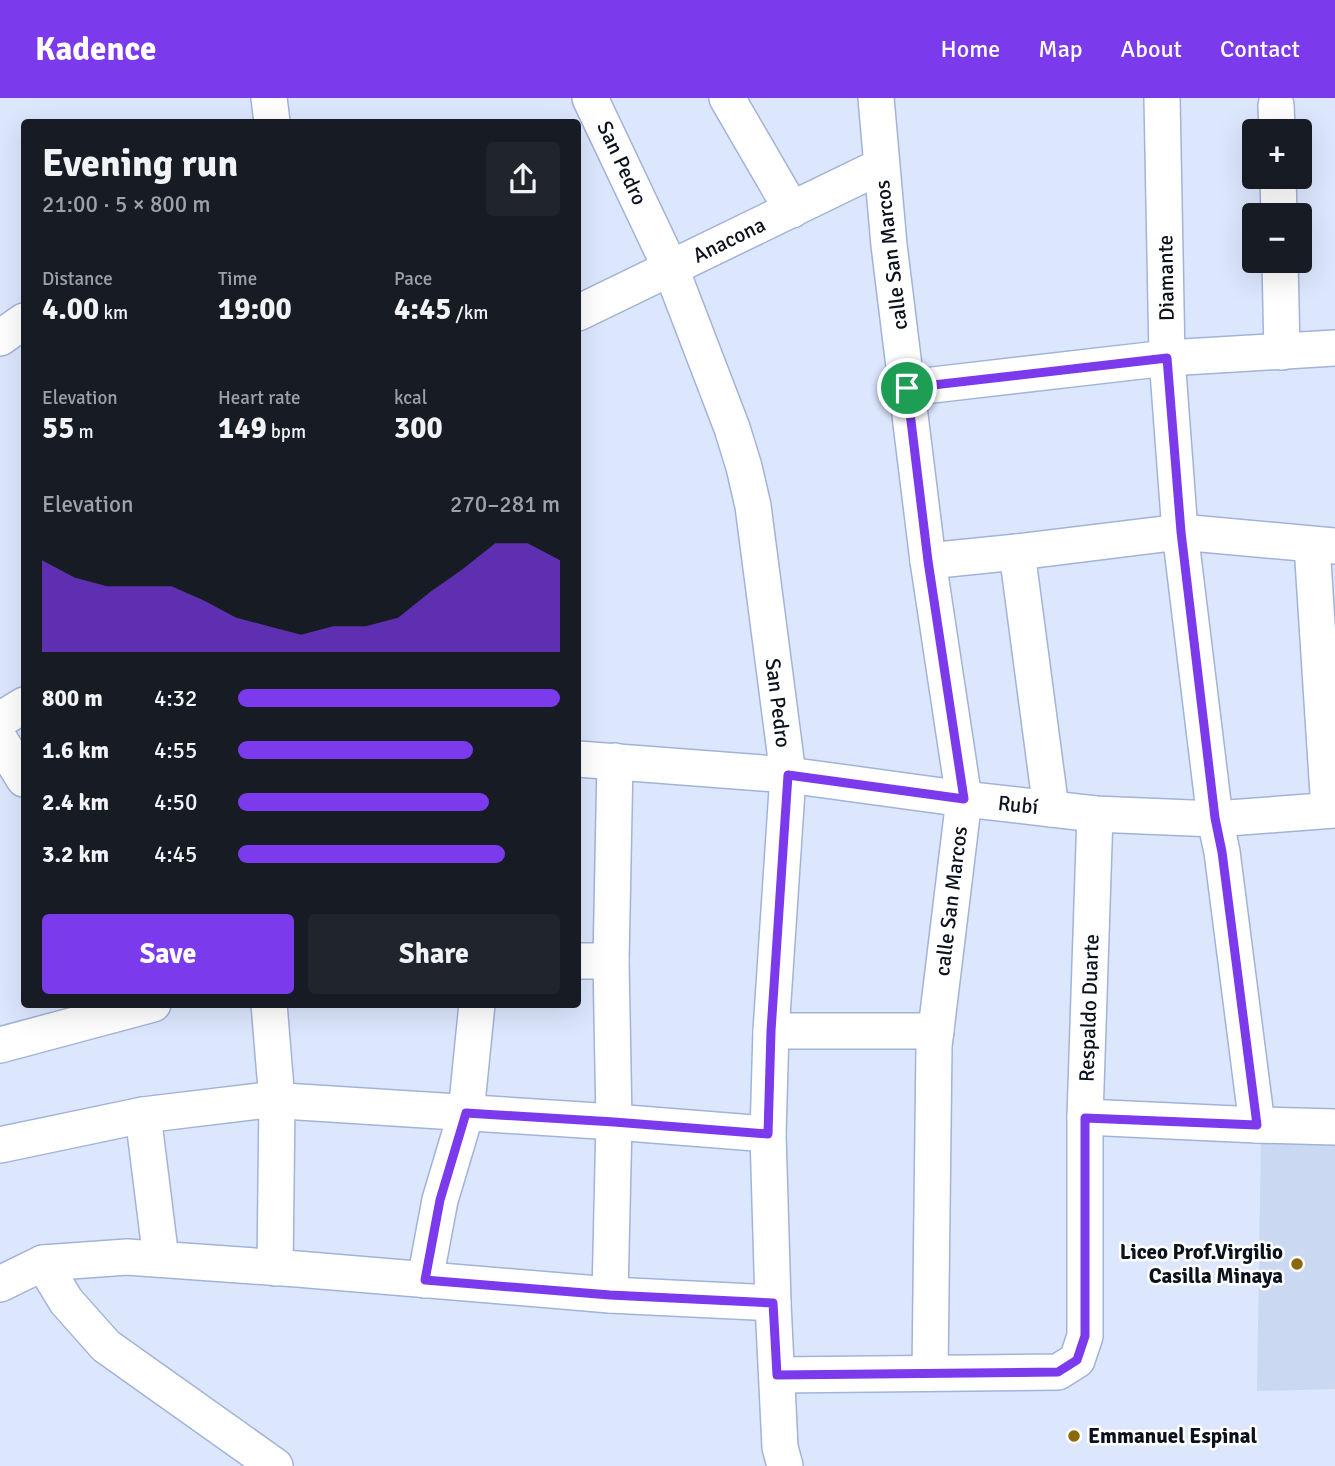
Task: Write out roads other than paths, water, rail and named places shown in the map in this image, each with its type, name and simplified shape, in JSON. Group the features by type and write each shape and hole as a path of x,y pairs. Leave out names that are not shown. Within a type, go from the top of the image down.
{"street":[{"path":"269,98 272,119"},
{"name":"San Pedro","path":"590,98 671,269 732,428 753,506 788,775 771,1031 768,1134 780,1447 785,1466"},
{"path":"727,98 792,210"},
{"name":"calle San Marcos","path":"876,98 881,166 928,561 964,799 936,1031 930,1373"},
{"name":"Diamante","path":"1162,98 1167,358 1181,532 1215,818 1222,852 1257,1125"},
{"name":"Anacona","path":"581,312 881,166"},
{"path":"1280,273 1282,352"},
{"path":"0,338 21,323"},
{"path":"907,388 1167,358 1335,348"},
{"path":"928,561 1181,532 1324,545 1332,810"},
{"path":"1017,552 1051,809"},
{"path":"0,720 21,707"},
{"path":"0,740 21,774"},
{"name":"Rubí","path":"581,759 788,775 1095,814 1215,818 1332,810"},
{"path":"610,1295 614,1122 594,961 615,761"},
{"name":"Respaldo Duarte","path":"777,1375 1058,1372 1077,1360 1085,1336 1085,1118 1095,814"},
{"path":"0,1045 137,1008"},
{"path":"269,1008 277,1101 275,1268"},
{"path":"425,1280 440,1200 466,1113 477,1008"},
{"path":"771,1031 936,1031"},
{"path":"0,1145 143,1115 268,1100 768,1134"},
{"path":"143,1115 161,1259"},
{"path":"1085,1118 1335,1127"},
{"path":"0,1284 43,1263 127,1257 610,1295 773,1303"},
{"path":"43,1263 66,1301 106,1346 275,1466"}],"place":[{"name":"Liceo Prof.Virgilio Casilla Minaya","path":"1297,1264"},
{"name":"Emmanuel Espinal","path":"1074,1436"}]}
